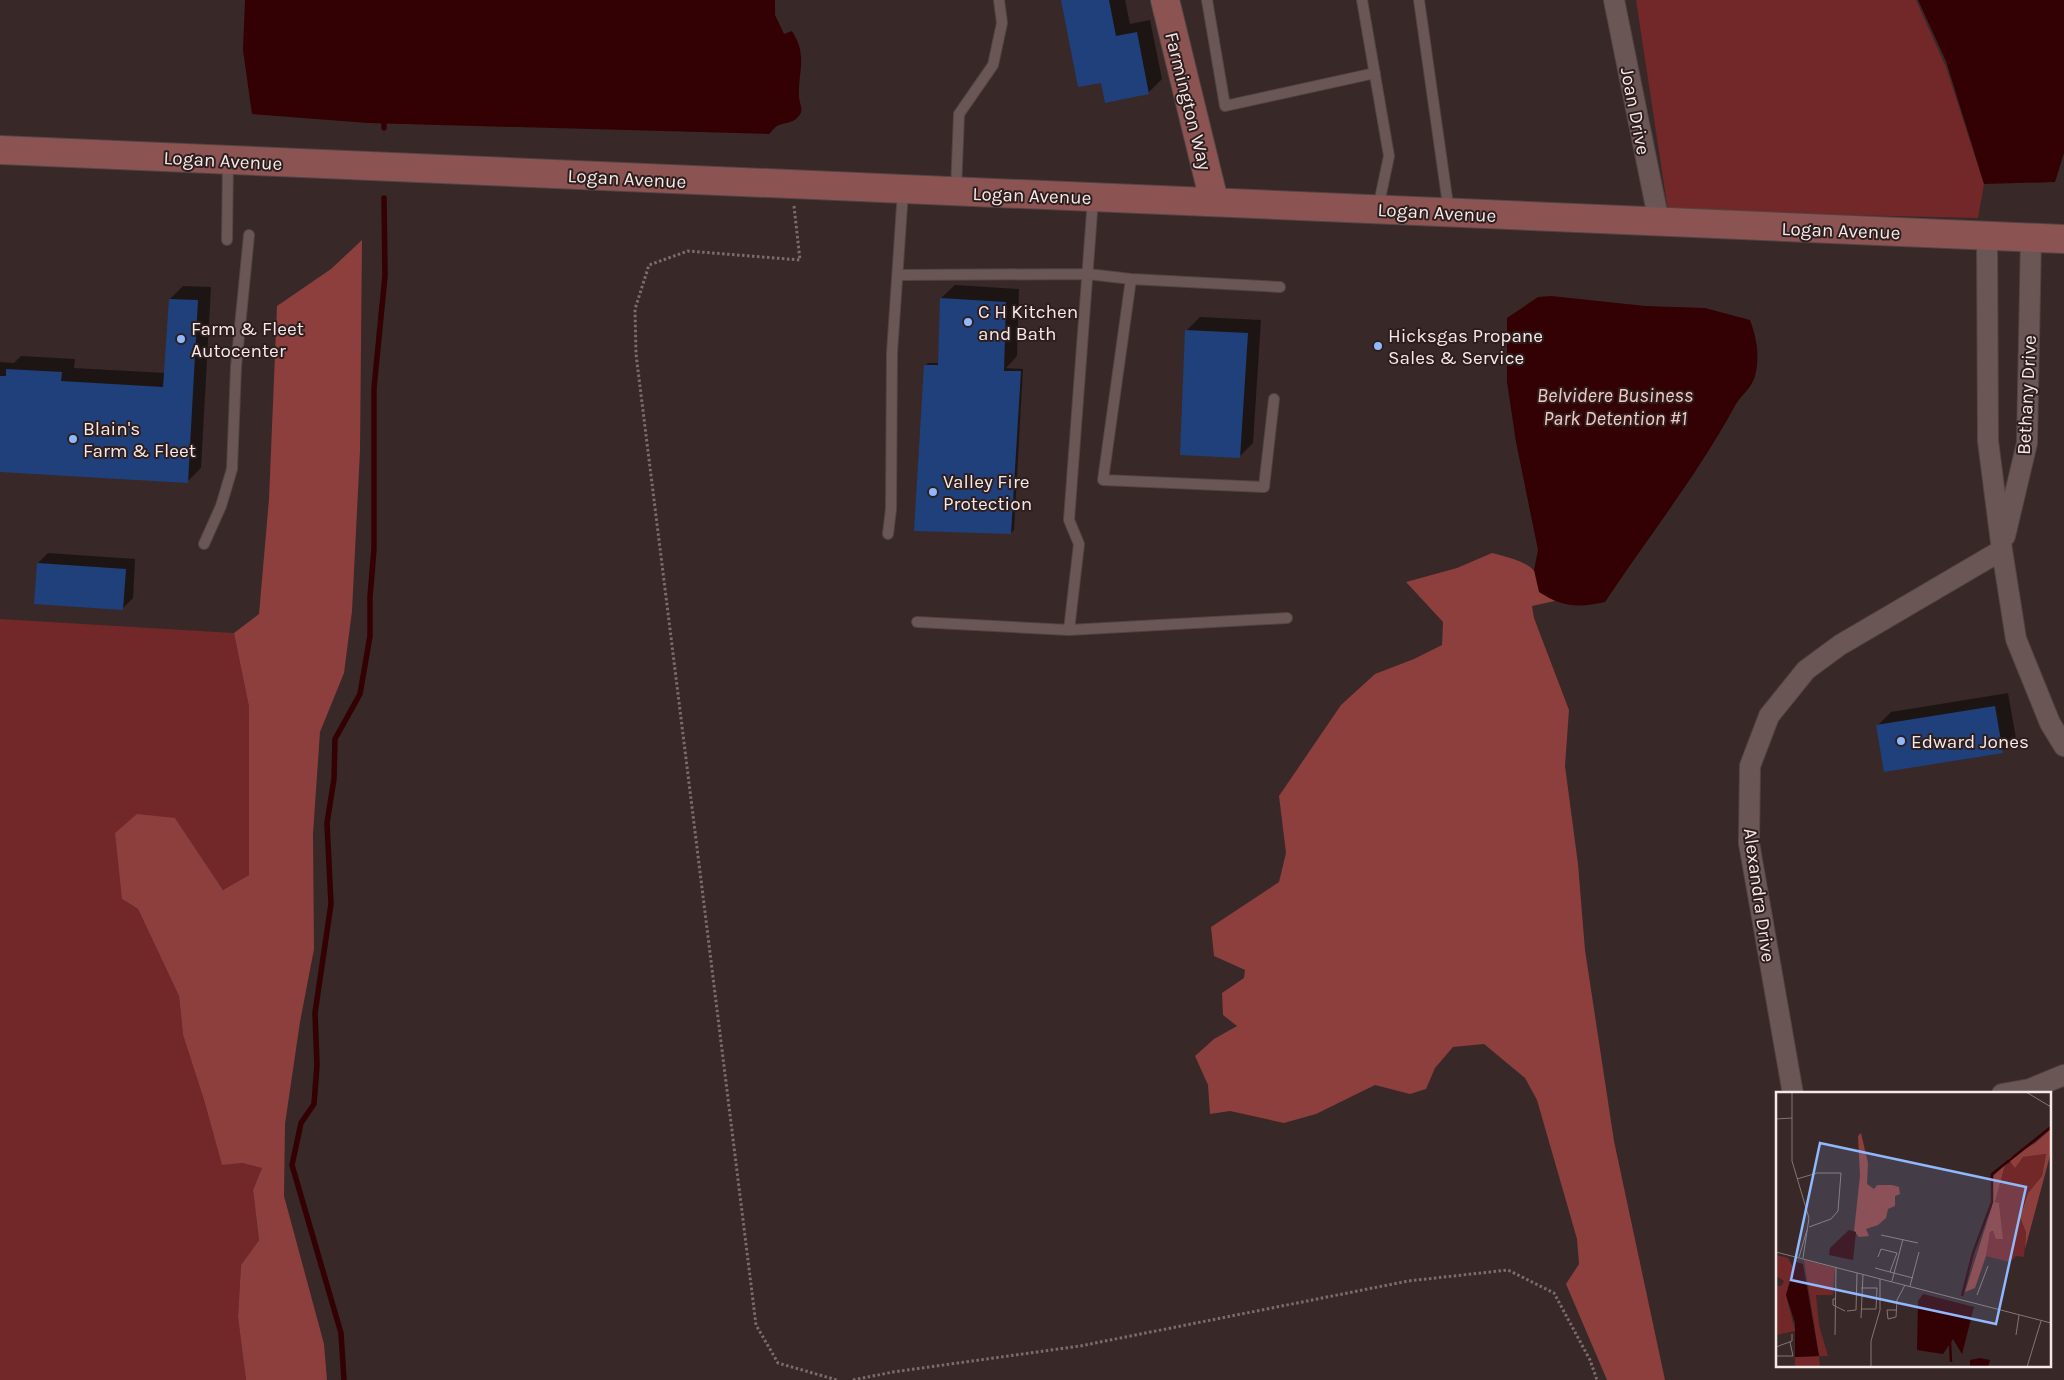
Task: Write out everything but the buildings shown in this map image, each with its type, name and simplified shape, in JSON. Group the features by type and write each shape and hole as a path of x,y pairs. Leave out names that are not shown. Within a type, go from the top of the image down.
{"main road":[{"name":"Farmington Way","path":"1165,0 1214,201"},
{"name":"Logan Avenue","path":"0,150 2064,239"}],"street":[{"name":"Joan Drive","path":"1614,0 1659,222"},
{"name":"Bethany Drive","path":"1987,236 1988,441 2002,550 2016,639 2050,723 2064,746"},
{"name":"Bethany Drive","path":"2002,550 2027,443 2032,238"},
{"name":"Alexandra Drive","path":"1793,1092 1749,843 1750,766 1770,716 1806,670 1840,645 2002,550"},
{"path":"2013,1092 2030,1089 2064,1075"}],"lane":[{"path":"956,192 960,114 993,65 1002,24 999,0"},
{"path":"1207,0 1225,106 1375,73"},
{"path":"1362,0 1389,156 1378,209"},
{"path":"1419,0 1449,213"},
{"path":"226,240 228,160"},
{"path":"888,534 892,353 904,190"},
{"path":"1069,630 1079,544 1069,520 1094,198"},
{"path":"204,544 221,506 232,469 236,367 249,235"},
{"path":"898,275 1088,274 1131,279 1280,287"},
{"path":"1131,279 1103,480 1264,487 1274,399"},
{"path":"917,622 1069,630 1287,618"}],"path":[{"path":"792,185 800,260 688,251 649,265 635,310 636,354 756,1325 778,1363 837,1380"},
{"path":"852,1380 892,1372 1080,1346 1408,1281 1508,1270 1554,1293 1590,1360 1596,1380"}],"shaded area":[{"path":"1636,0 1916,0 1946,67 1984,184 1978,218 1668,211"},
{"path":"362,240 360,451 352,611 344,673 320,732 313,834 314,949 300,1022 285,1124 284,1196 324,1344 327,1380 246,1380 238,1317 241,1265 259,1240 253,1190 262,1168 242,1163 222,1165 183,1035 179,996 138,909 122,899 115,833 137,814 175,818 223,890 249,875 249,707 234,633 259,614 269,499 277,306 331,269"},
{"path":"1492,553 1516,560 1531,568 1555,601 1532,606 1534,618 1569,710 1565,766 1578,864 1585,950 1614,1141 1665,1380 1607,1380 1566,1284 1579,1264 1577,1239 1537,1100 1525,1078 1484,1044 1453,1047 1435,1068 1426,1089 1410,1094 1375,1085 1316,1114 1284,1123 1230,1111 1210,1114 1208,1085 1195,1056 1214,1039 1237,1026 1223,1015 1222,993 1244,978 1245,970 1214,956 1211,927 1279,882 1286,853 1279,796 1341,705 1375,674 1414,659 1442,645 1443,622 1406,582 1457,568"},
{"path":"0,619 234,633 249,707 249,875 223,890 175,818 122,899 138,909 179,996 183,1035 222,1164 242,1163 262,1168 253,1190 259,1240 241,1265 238,1317 246,1380 0,1380"}],"water":[{"path":"245,0 775,0 775,15 784,34 792,31 800,48 799,96 801,112 796,119 777,126 769,134 368,123 252,114 243,50"},
{"path":"1918,0 2064,0 2064,153 2055,182 1984,184 1946,61"},
{"name":"Belvidere Business Park Detention #1","path":"1551,296 1645,306 1705,308 1750,320 1757,348 1757,362 1753,381 1736,404 1706,455 1605,602 1587,605 1570,605 1555,601 1539,592 1534,570 1538,550 1516,442 1507,382 1507,318 1538,297"}],"waterway":[{"path":"384,116 384,128"},
{"path":"344,1380 341,1333 292,1165 301,1123 314,1104 317,1065 315,1013 331,904 327,823 334,779 335,739 360,694 370,636 370,597 374,549 374,388 385,276 384,198"}],"place":[{"name":"C H Kitchen and Bath","path":"968,322"},
{"name":"Farm & Fleet Autocenter","path":"181,339"},
{"name":"Hicksgas Propane Sales & Service","path":"1378,346"},
{"name":"Blain's Farm & Fleet","path":"73,439"},
{"name":"Valley Fire Protection","path":"933,492"},
{"name":"Edward Jones","path":"1901,741"}]}
